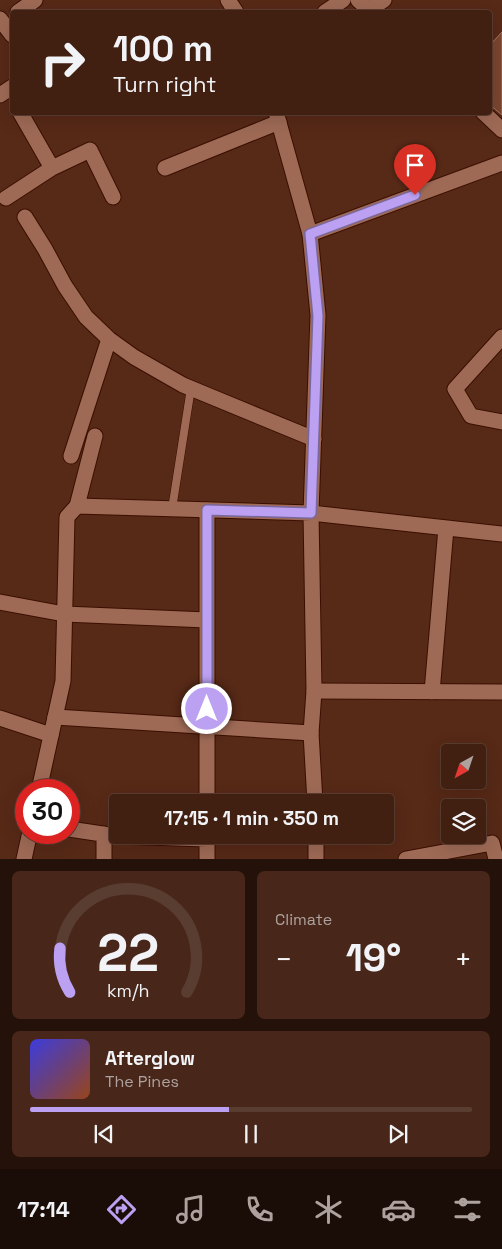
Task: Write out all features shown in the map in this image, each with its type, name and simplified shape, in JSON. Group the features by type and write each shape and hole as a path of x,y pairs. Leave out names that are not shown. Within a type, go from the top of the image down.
{"street":[{"path":"21,10 35,0"},
{"path":"328,10 343,0"},
{"path":"366,9 384,0"},
{"path":"22,115 52,168"},
{"path":"486,115 502,130"},
{"path":"165,168 277,117 310,234 318,316 311,513 314,690 311,733 315,794"},
{"path":"6,198 52,168 90,150 113,197"},
{"path":"310,234 502,163"},
{"path":"25,217 65,286 86,317 109,339 134,357 183,385 314,439"},
{"path":"502,337 455,389 471,416 502,422"},
{"path":"71,456 109,339"},
{"path":"41,779 63,681 67,518 77,506 95,436"},
{"path":"77,506 311,513 502,534"},
{"path":"207,510 207,794"},
{"path":"432,692 446,528"},
{"path":"0,602 64,614 207,620"},
{"path":"314,690 502,692"},
{"path":"55,717 311,733"},
{"path":"0,718 51,735"},
{"path":"80,831 109,835"},
{"path":"104,834 104,859"},
{"path":"466,848 502,837"},
{"path":"406,859 492,843 496,859"},
{"path":"24,859 27,844"},
{"path":"206,859 207,844"},
{"path":"316,844 316,859"}],"lane":[{"path":"172,509 191,387"}],"building":[{"path":"502,32 502,115 492,107 492,43"}],"route":[{"path":"207,709 207,510 311,513 318,316 310,234 415,195"}]}
